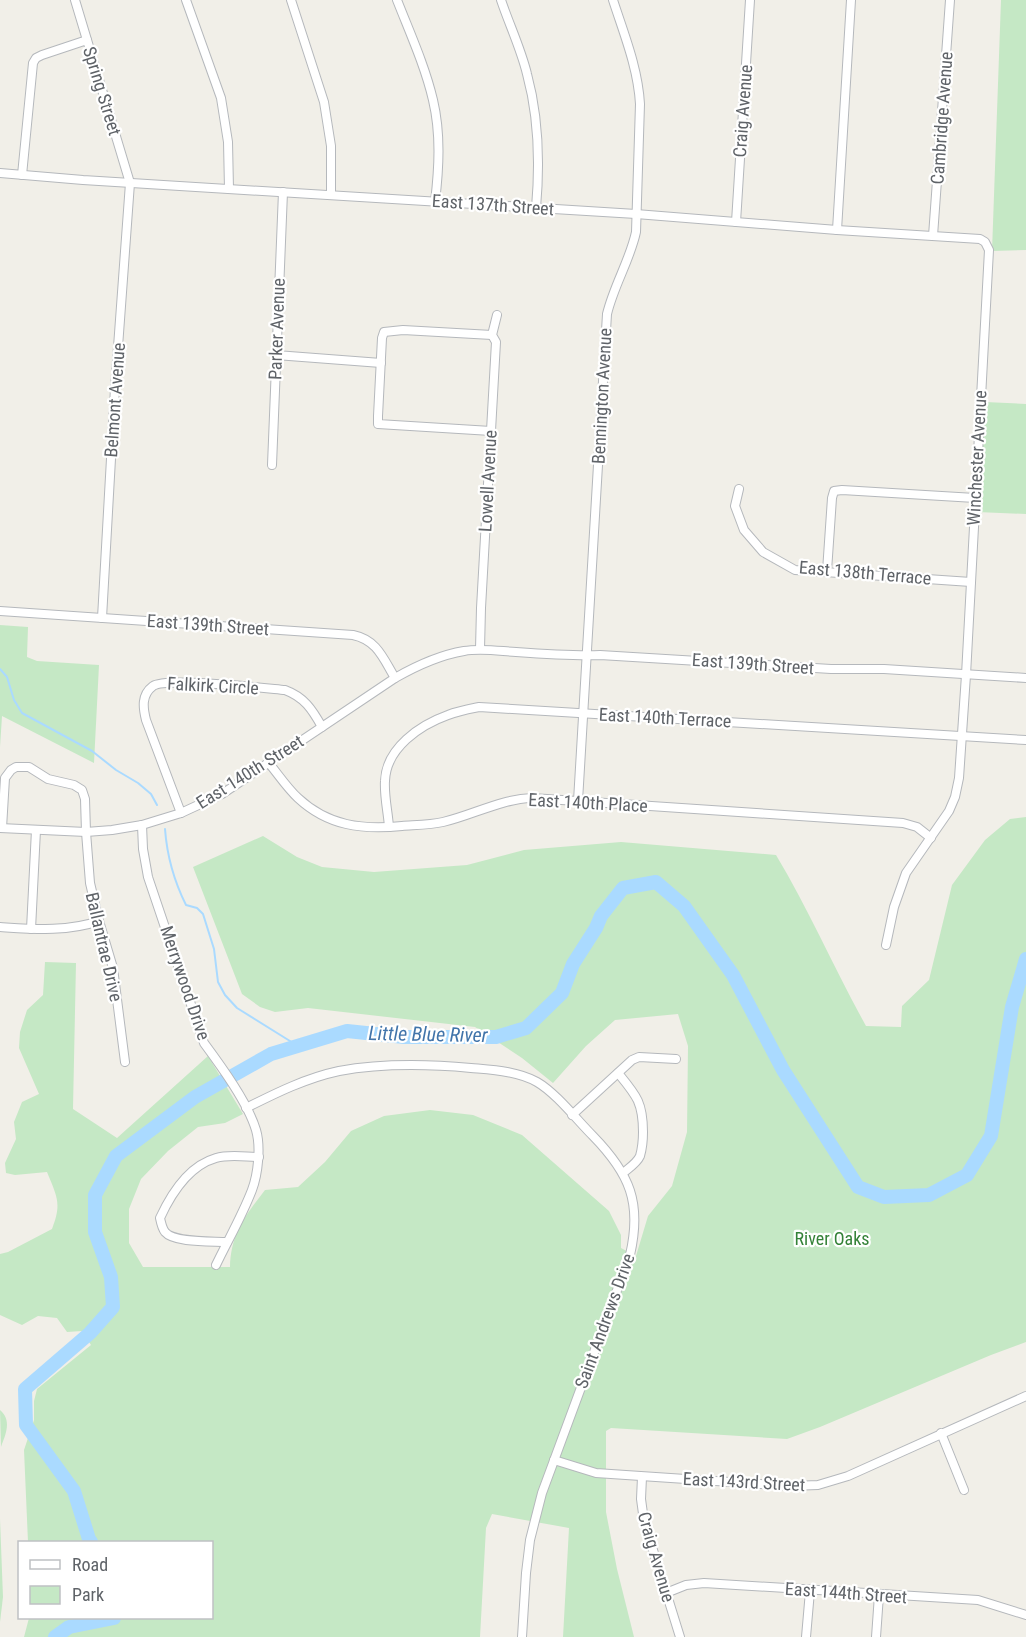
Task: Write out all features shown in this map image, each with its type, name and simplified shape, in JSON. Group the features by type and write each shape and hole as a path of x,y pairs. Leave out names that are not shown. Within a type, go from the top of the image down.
{"street":[{"name":"Spring Street","path":"75,0 130,183"},
{"path":"186,0 221,98 228,142 229,189"},
{"path":"291,0 324,102 331,146 331,195"},
{"path":"397,0 422,63 433,100 439,151 435,202"},
{"path":"501,0 527,73 533,101 539,154 536,208"},
{"name":"Bennington Avenue","path":"578,801 607,314 611,296 633,248 636,231 639,86 613,0"},
{"name":"Craig Avenue","path":"736,222 750,0"},
{"path":"837,230 851,0"},
{"name":"Cambridge Avenue","path":"933,236 950,0"},
{"path":"22,175 33,63 42,55 87,40"},
{"name":"East 137th Street","path":"0,173 636,214 980,239 985,242"},
{"name":"Belmont Avenue","path":"102,618 115,388 130,183"},
{"name":"Parker Avenue","path":"272,465 283,192"},
{"name":"Winchester Avenue","path":"886,945 894,907 906,873 950,811 959,778 989,250 985,242"},
{"name":"Lowell Avenue","path":"480,650 496,342 492,335 497,315"},
{"path":"491,431 378,424 384,332 403,330 492,335"},
{"path":"276,355 381,363"},
{"name":"East 138th Terrace","path":"739,489 735,506 744,530 763,552 795,570 971,582"},
{"path":"827,571 834,491 975,498"},
{"name":"East 139th Street","path":"0,611 363,637 377,648 395,678"},
{"name":"East 139th Street","path":"480,650 1026,678"},
{"name":"East 140th Street","path":"1,828 86,832 112,830 142,825 181,813 222,794 410,669 444,656 480,650"},
{"name":"Falkirk Circle","path":"181,813 143,708 144,699 155,684 173,681 285,690 303,700 322,727"},
{"name":"East 140th Terrace","path":"389,827 385,781 388,765 394,753 428,723 450,714 479,707 1026,740"},
{"name":"East 140th Place","path":"268,762 296,796 322,815 336,821 371,828 442,822 521,798 903,823 917,827 931,838"},
{"name":"Ballantrae Drive","path":"1,828 5,778 16,767 29,767 48,779 74,785 82,790 85,799 90,883 113,968 125,1062"},
{"name":"Merrywood Drive","path":"142,825 148,877 204,1043 237,1092 257,1131 259,1157 252,1189 216,1265"},
{"path":"31,929 36,830"},
{"path":"0,927 66,928 99,921"},
{"path":"572,1115 632,1060 639,1057 676,1059"},
{"name":"Saint Andrews Drive","path":"246,1108 283,1090 313,1079 339,1072 392,1065 435,1065 516,1074 537,1083 553,1095 597,1141 623,1173 634,1201 634,1236 630,1255 542,1493 530,1540 522,1637"},
{"path":"618,1073 634,1092 643,1117 640,1156 623,1173"},
{"path":"227,1242 175,1239 163,1230 160,1218 177,1188 203,1163 218,1157 259,1157"},
{"name":"East 143rd Street","path":"554,1460 596,1473 791,1486 818,1485 848,1476 1026,1396"},
{"path":"941,1434 964,1490"},
{"name":"Craig Avenue","path":"642,1477 641,1499 644,1521 680,1637"},
{"name":"East 144th Street","path":"666,1593 687,1585 704,1583 978,1600 1026,1615"},
{"path":"806,1637 810,1591"},
{"path":"876,1637 879,1595"}],"green space":[{"path":"1001,0 1026,0 1026,250 992,251"},
{"path":"985,402 1026,404 1026,514 977,512"},
{"path":"0,625 28,627 27,657 37,661 99,665 94,763 2,716 0,747"},
{"name":"River Oaks","path":"1026,817 1026,1342 787,1439 611,1428 606,1431 606,1512 634,1637 563,1637 569,1528 492,1514 486,1528 480,1637 24,1637 29,1619 213,1619 213,1541 28,1541 24,1450 34,1420 34,1401 37,1389 91,1345 82,1331 67,1332 57,1318 38,1316 22,1325 0,1315 0,1254 52,1229 57,1213 56,1194 47,1172 15,1175 6,1173 5,1163 16,1139 14,1122 22,1102 39,1094 19,1048 20,1032 27,1010 43,995 45,962 76,963 73,1109 117,1138 208,1056 243,1114 225,1123 198,1127 168,1151 141,1179 129,1209 129,1243 143,1267 230,1267 233,1244 240,1225 265,1190 298,1187 325,1162 351,1131 384,1116 430,1110 473,1115 522,1135 609,1211 621,1235 621,1248 636,1256 648,1216 672,1186 687,1132 688,1046 678,1014 615,1020 586,1046 553,1083 522,1058 475,1027 308,1008 275,1012 260,1007 242,994 193,867 263,836 297,857 322,867 374,872 467,865 524,850 621,842 776,855 866,1026 901,1027 902,1006 929,980 952,885 985,840 1010,819"},
{"path":"0,1410 7,1423 1,1447"},
{"path":"0,1519 3,1597 0,1622"}],"waterway":[{"path":"0,669 7,677 14,700 22,713 92,751 116,770 138,783 151,794 157,805"},
{"path":"165,829 169,859 178,887 186,905 197,908 203,914 214,949 218,982 225,995 237,1008 298,1046"},
{"name":"Little Blue River","path":"90,1541 74,1491 26,1425 25,1389 90,1333 113,1307 111,1277 95,1232 95,1195 116,1156 195,1097 271,1054 347,1031 404,1037 496,1037 526,1028 562,993 573,964 601,916 623,888 656,882 684,906 733,975 783,1070 858,1187 884,1197 929,1195 967,1175 991,1136 1012,1007 1026,959"},
{"name":"Little Blue River","path":"55,1637 69,1627 109,1619"}]}
